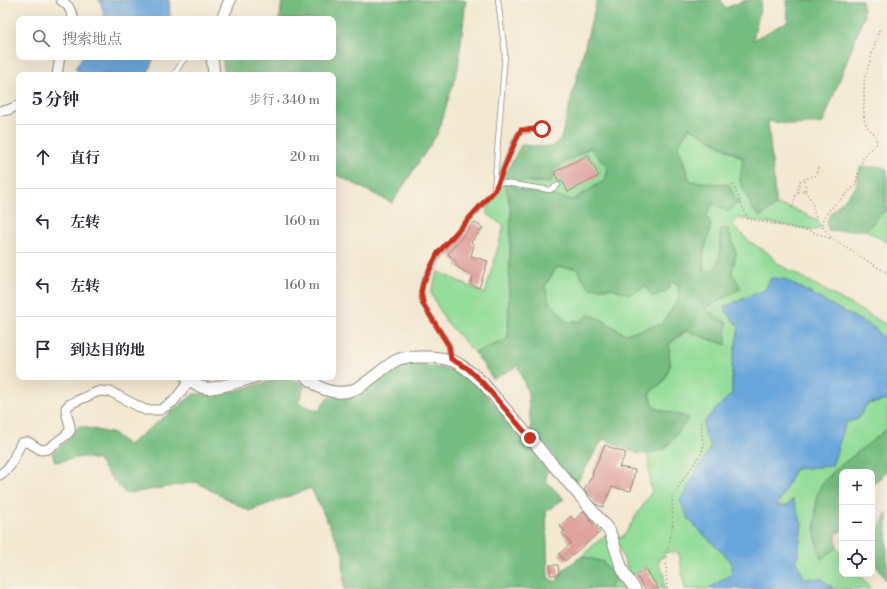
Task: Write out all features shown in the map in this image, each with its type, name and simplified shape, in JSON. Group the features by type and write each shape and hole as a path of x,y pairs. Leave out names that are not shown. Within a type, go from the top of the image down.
{"street":[{"path":"61,0 68,6 73,16"},
{"path":"224,16 230,0"},
{"path":"58,72 60,60"},
{"path":"212,60 214,72"},
{"path":"0,111 8,110 16,106"},
{"path":"310,380 321,388 336,392 348,392 362,386 395,361 407,357 436,356 451,359 467,368 482,382 610,532 621,566 625,575 635,589"},
{"path":"0,475 10,466 21,443 28,442 41,450 48,449 70,431 66,408 70,404 99,391 111,392 145,410 160,410 173,402 187,380"},
{"path":"190,380 205,389 243,380"}],"lane":[{"path":"494,191 505,54 498,0"},
{"path":"176,72 184,60"},
{"path":"451,359 449,346 423,304 421,292 423,283 438,253 494,191 515,140 521,130 542,129"},
{"path":"499,182 550,190 558,184"}],"path":[{"path":"832,240 823,227 824,219 828,211 855,186 865,153 877,143 875,134 870,131 865,124 864,81 879,30"},
{"path":"792,208 800,181 816,175 818,167"},
{"path":"805,179 805,191 813,204 813,210 817,220"},
{"path":"733,185 748,219 810,231 832,240 887,273"},
{"path":"797,192 805,191"},
{"path":"668,589 666,561 673,523 672,496 702,452 704,444 701,432 702,419"}],"green space":[{"path":"282,0 466,0 458,68 438,133 392,203 336,175 336,72 225,72 223,60 336,60 336,16 280,16"},
{"path":"597,0 721,0 725,8 747,0 762,0 753,40 788,21 787,0 862,0 864,16 823,123 794,125 768,121 776,205 760,217 753,210 740,181 743,158 689,127 678,146 690,181 729,185 738,203 728,212 713,203 706,215 711,226 704,251 703,271 714,270 720,257 720,229 728,229 736,253 732,273 741,288 705,309 727,323 726,345 686,330 669,344 670,366 663,382 649,393 655,408 689,418 665,449 648,454 636,453 603,439 576,484 531,430 528,393 518,366 493,379 475,353 508,339 511,211 504,177 521,145 551,147 561,138","holes":["590,147 608,169 605,180 573,200 515,189 518,181 551,183 553,170","557,267 576,268 589,288 611,288 629,294 646,286 652,297 668,290 671,282 679,285 679,298 662,324 625,334 589,314 582,321 567,322 549,301 545,286"]},
{"path":"690,127 743,159 740,181 760,217 776,205 792,208 817,220 821,228 815,230 737,218 733,225 750,242 767,252 780,265 887,325 887,330 883,338 876,329 784,279 771,278 765,290 724,307 739,327 732,365 732,393 704,422 704,433 711,446 680,501 689,520 730,560 732,574 708,589 685,589 679,553 664,552 664,557 659,558 659,566 664,573 664,589 662,589 645,566 631,576 613,534 622,538 652,491 650,484 648,454 665,449 689,418 655,408 649,393 663,382 670,366 669,344 687,331 726,345 705,309 732,273 736,253 728,229 720,229 720,257 714,270 703,272 704,251 711,226 706,215 713,203 729,185 690,181 678,146"},
{"path":"591,147 608,169 605,180 573,200 514,189 517,181 551,183 553,170"},
{"path":"860,167 881,167 887,169 887,208 866,230 829,231 826,223 830,214 856,187"},
{"path":"504,177 511,211 508,339 475,353 445,320 431,293 438,271 485,294 504,226 486,213"},
{"path":"887,208 887,243 866,230"},
{"path":"557,267 576,268 589,288 611,288 629,294 646,286 671,282 679,285 679,298 662,324 625,334 602,320 567,322 549,301 545,286"},
{"path":"402,362 466,372 547,464 546,481 564,499 546,511 548,578 556,582 564,569 582,556 603,562 616,578 609,589 344,589 343,553 311,488 249,511 196,482 126,494 107,473 98,460 83,457 55,462 52,452 67,441 79,426 114,434 128,445 194,394 235,391 275,380 293,380 305,385 298,403 319,411 327,398 360,394"},
{"path":"887,400 887,429 839,467 822,483 821,559 837,548 839,550 839,577 861,577 871,589 834,589 822,579 804,578 797,563 802,524 792,499 787,506 777,506 795,469 832,465 846,422 858,419 867,404"},
{"path":"887,429 887,469 878,481 875,482 875,469 839,469 839,532 836,533 837,548 821,559 815,536 816,498 822,483 839,467"},
{"path":"887,513 887,582 875,564 875,535"},
{"path":"606,534 630,589 609,589 616,578 603,562 582,556"}],"water":[{"path":"98,0 169,0 170,16 104,16 101,3"},
{"path":"80,60 153,60 148,72 81,72 75,69"},
{"path":"771,278 784,279 876,329 883,338 887,350 887,400 867,404 858,419 846,422 832,466 795,469 777,506 787,506 793,499 802,524 797,563 804,578 822,579 834,589 708,589 732,574 730,560 689,520 680,501 711,446 704,433 704,422 732,393 732,365 739,327 724,307 765,290"}],"building":[{"path":"588,155 599,176 568,192 562,180 559,181 554,172"},
{"path":"474,222 483,228 471,242 474,245 471,256 488,261 479,288 470,285 473,277 455,265 457,263 448,254"},
{"path":"605,445 626,453 619,467 635,470 631,491 612,487 603,507 595,504 593,501 594,498 584,490 593,474 592,473"},
{"path":"584,511 600,532 565,561 559,554 571,543 562,533 565,531 560,526 571,516 574,520"},
{"path":"550,565 558,565 559,575 550,575"},
{"path":"645,569 659,589 645,589 636,576"}],"route":[{"path":"530,438 482,382 467,368 451,359 449,346 423,304 421,292 423,283 438,253 494,191 515,140 521,130 542,129"}]}
